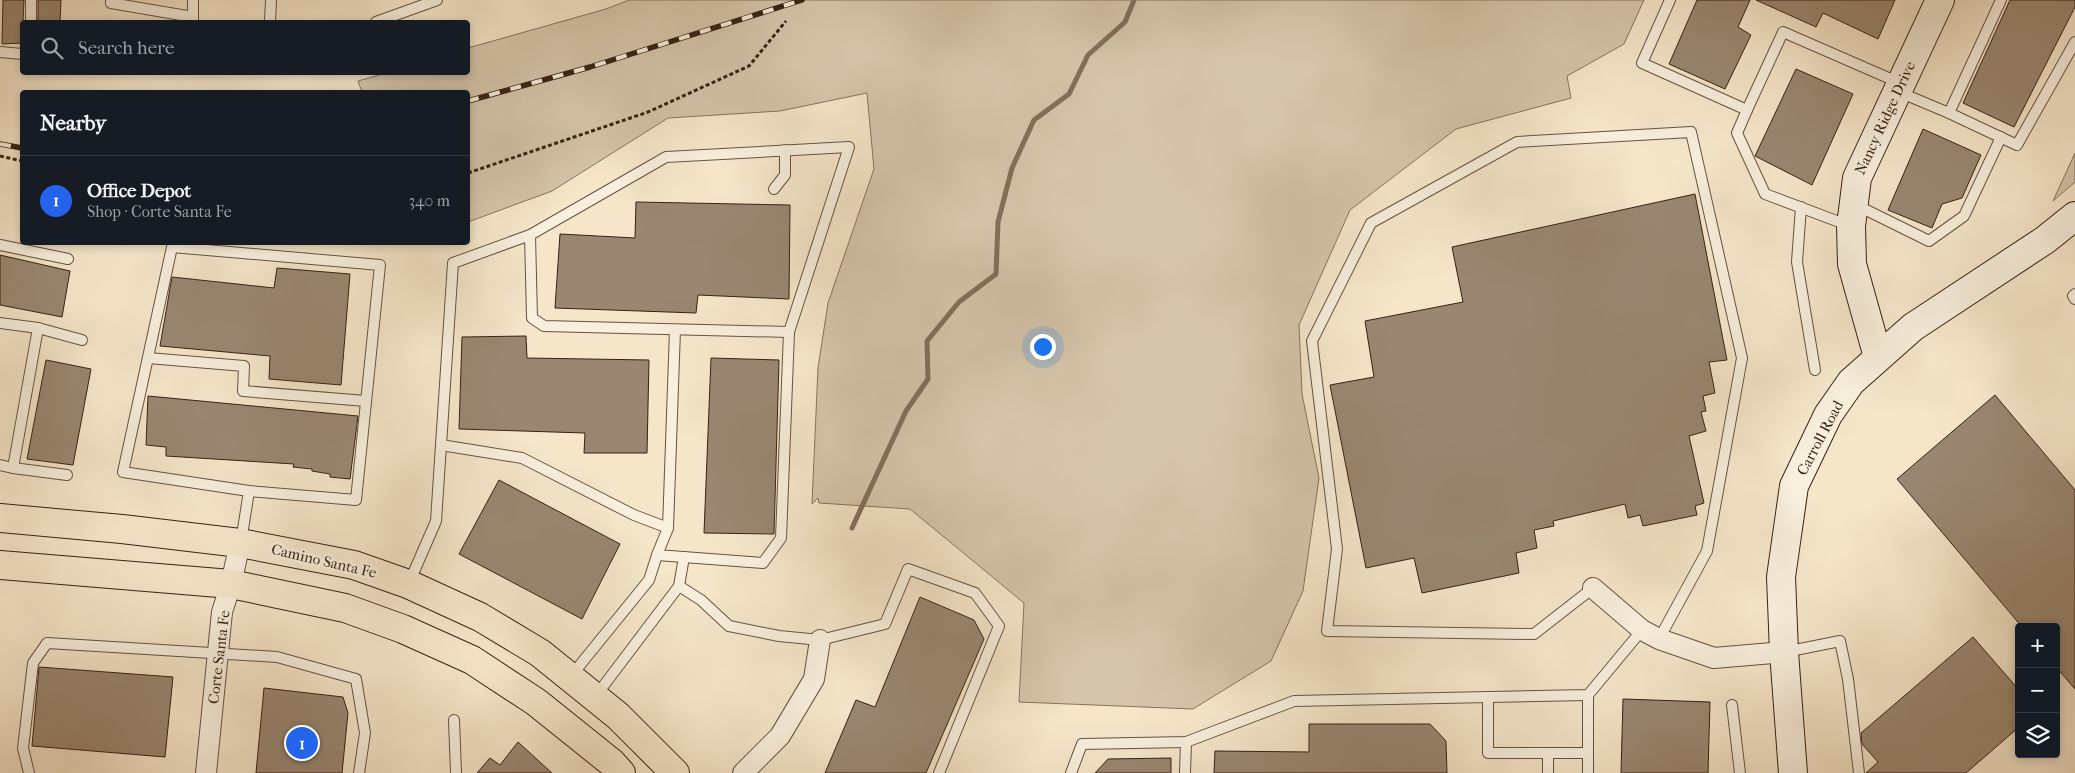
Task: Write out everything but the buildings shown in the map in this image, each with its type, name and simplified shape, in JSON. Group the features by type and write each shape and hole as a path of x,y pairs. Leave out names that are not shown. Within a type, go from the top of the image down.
{"main road":[{"name":"Nancy Ridge Drive","path":"1878,357 1852,264 1852,215 1857,178 1940,0"},
{"name":"Carroll Road","path":"1793,773 1784,652 1781,577 1794,486 1828,415 1851,382 1913,327 2045,240 2075,216"},
{"name":"Camino Santa Fe","path":"0,518 122,529 240,543 354,565 408,584 480,616 540,653 618,716 675,773"},
{"path":"0,565 231,584 345,608 403,629 472,660 536,702 621,773"}],"street":[{"name":"Corte Santa Fe","path":"206,773 222,612 231,584 240,543"},
{"path":"1592,588 1642,630 1659,639 1714,658 1784,652"},
{"path":"743,773 780,736 814,678 820,640"}],"lane":[{"path":"31,20 32,0"},
{"path":"111,0 112,3 193,20 193,0"},
{"path":"270,20 271,0"},
{"path":"382,20 437,0"},
{"path":"1670,0 1642,63 1747,110"},
{"path":"1949,113 2001,0"},
{"path":"2001,137 1964,216 1929,241 1852,215 1801,207 1765,194 1737,133 1782,32 1899,87 1949,113 2001,137 2017,145 2075,42"},
{"path":"0,52 20,54"},
{"path":"1592,588 1534,634 1327,631 1337,549 1312,341 1371,223 1517,142 1692,132 1742,358 1707,551 1659,639"},
{"path":"408,584 436,521 453,263 530,235 666,157 849,147 788,332 781,538 763,563 657,555"},
{"path":"774,189 786,175 785,150"},
{"path":"1801,207 1796,262 1816,370"},
{"path":"530,235 532,318 544,326 788,332"},
{"path":"0,245 68,259"},
{"path":"172,247 380,265 366,401 356,500 249,491 123,472 172,247"},
{"path":"2075,294 2073,296 2075,299"},
{"path":"0,323 38,328 82,340"},
{"path":"14,468 38,328"},
{"path":"570,678 649,580 668,528 675,330"},
{"path":"148,358 244,366 243,391 366,401"},
{"path":"441,445 522,458 634,515 668,528"},
{"path":"0,465 68,475"},
{"path":"240,543 249,491"},
{"path":"594,697 679,586 684,557"},
{"path":"679,586 701,600 729,626 779,636 820,640 885,624 908,569 975,593 999,626 939,773"},
{"path":"1588,773 1588,695 1642,630"},
{"path":"1784,652 1840,641 1848,678 1859,773"},
{"path":"30,773 23,748 32,663 47,643 277,657 356,679 365,733 359,773"},
{"path":"1071,773 1082,744 1186,742 1294,701 1588,695"},
{"path":"1488,697 1488,753 1588,753"},
{"path":"1732,705 1740,773"},
{"path":"454,720 456,773"},
{"path":"1185,773 1186,742"},
{"path":"1548,753 1548,773"}],"path":[{"path":"470,172 648,112 749,66 786,21"},
{"path":"0,156 20,161"}],"shaded area":[{"path":"629,0 1644,0 1624,44 1567,76 1571,98 1456,129 1350,210 1299,325 1302,394 1319,478 1303,591 1271,661 1193,709 1019,702 1024,603 910,509 819,503 818,498 812,504 818,368 828,303 874,169 867,93 780,111 668,118 552,191 470,221 470,90 361,90 358,81 379,75 470,75 470,47 606,9"},
{"path":"2075,153 2075,182 2053,201"}],"waterway":[{"path":"852,528 906,411 928,379 927,341 959,302 996,274 998,222 1012,168 1034,120 1069,94 1088,55 1125,22 1134,0"}],"railway":[{"path":"470,100 590,67 802,0"},
{"path":"0,144 20,148"}],"place":[{"name":"Office Depot","path":"302,743"}]}
